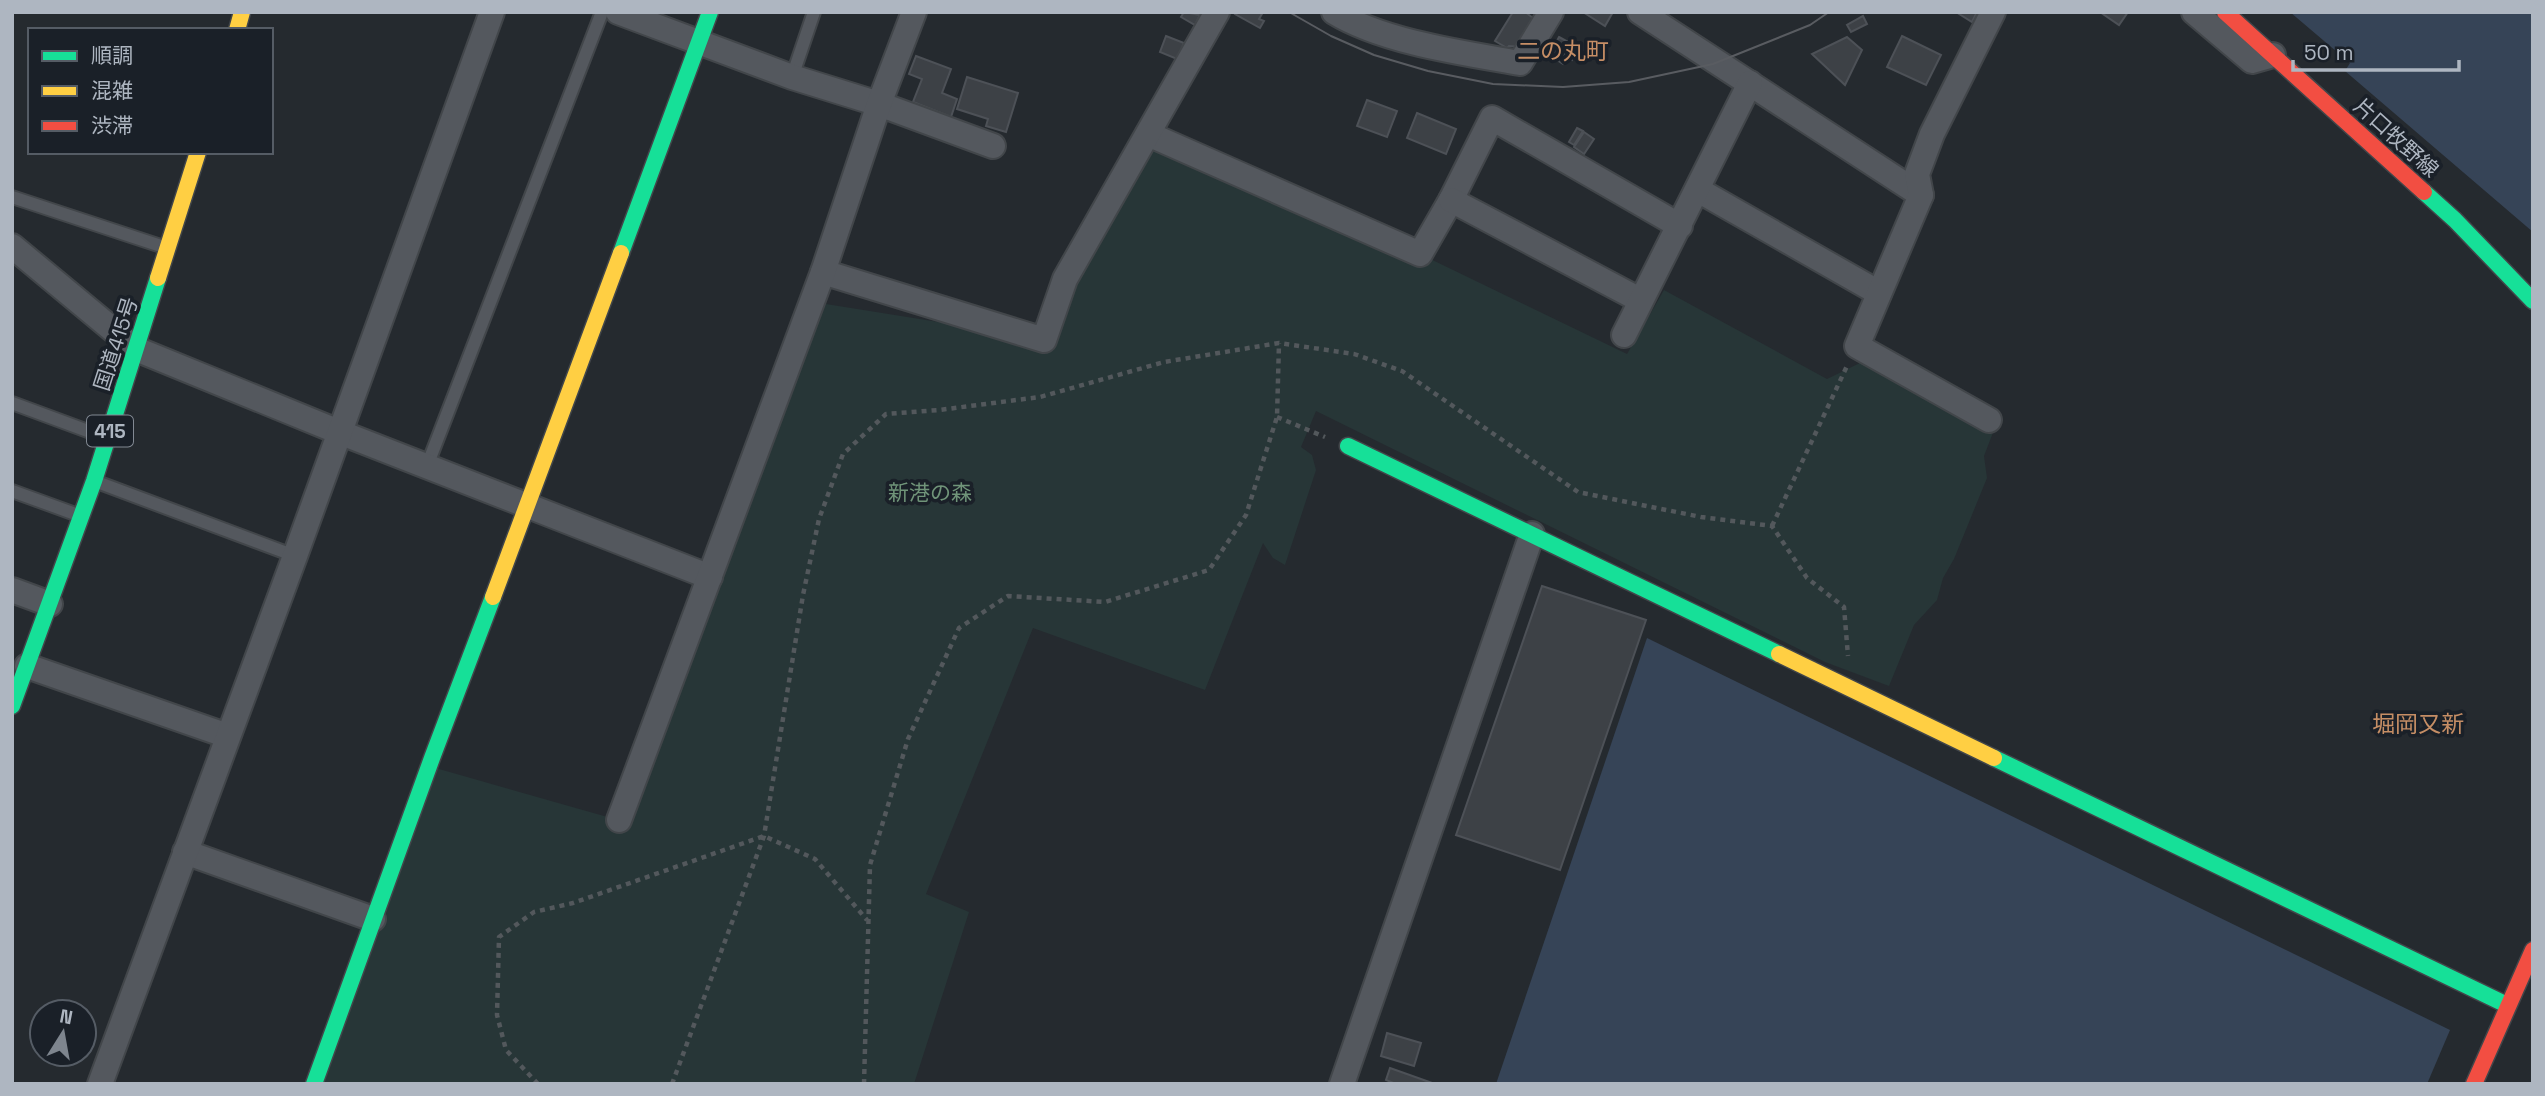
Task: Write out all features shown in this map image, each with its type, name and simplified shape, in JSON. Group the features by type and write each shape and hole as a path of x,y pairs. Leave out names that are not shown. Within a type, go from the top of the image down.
{"main road":[{"path":"314,1084 710,12"},
{"name":"片口牧野線","path":"2225,12 2455,220 2533,301"},
{"name":"国道415号","path":"12,706 94,481 197,154"},
{"path":"1348,446 2507,1005"},
{"path":"2474,1084 2533,950"}],"street":[{"path":"100,1084 492,12"},
{"path":"618,12 993,146"},
{"path":"619,820 823,272 879,104 915,12"},
{"path":"823,272 1044,340 1065,279 1217,12"},
{"path":"1348,16 1434,48 1520,63 1551,12"},
{"path":"1640,12 1921,195"},
{"path":"1989,420 1857,346 1921,195 1917,174 1932,134 1993,12"},
{"path":"2194,12 2252,61 2273,55"},
{"path":"1624,335 1750,83"},
{"path":"1148,134 1420,254 1451,200 1492,118 1680,226"},
{"path":"1698,190 1879,293"},
{"path":"1451,200 1640,300"},
{"path":"12,246 136,349 427,467 710,577"},
{"path":"1342,1084 1532,534"},
{"path":"12,590 50,604"},
{"path":"27,666 228,736"},
{"path":"185,852 373,919"}],"lane":[{"path":"427,467 602,12"},
{"path":"792,76 814,12"},
{"path":"12,197 168,248"},
{"path":"12,403 108,438"},
{"path":"94,481 295,556"},
{"path":"12,491 81,516"}],"path":[{"path":"864,1084 870,864 908,739 959,628 1008,596 1105,602 1209,570 1246,515 1277,417 1279,343"},
{"path":"672,1084 764,836 803,595 819,519 843,454 886,414 1040,397 1164,362 1279,343 1354,354 1402,371 1578,492 1701,517 1772,526 1807,578 1844,607 1850,688"},
{"path":"1772,526 1857,346"},
{"path":"1277,417 1348,446"},
{"path":"538,1084 506,1050 497,1015 499,937 534,912 573,903 764,836 815,859 868,920"}],"green space":[{"name":"新港の森","path":"1148,134 1420,254 1627,354 1664,290 1827,379 1862,362 1994,430 1984,456 1987,478 1954,559 1943,578 1937,600 1914,625 1889,686 1825,662 1316,411 1301,447 1312,455 1316,470 1285,565 1273,558 1263,543 1205,690 1033,628 926,894 969,912 914,1084 315,1084 432,767 618,820 710,577 826,304 1044,339"}],"water":[{"path":"2290,12 2533,12 2533,232 2345,71 2350,63"},
{"path":"1647,638 2450,1030 2427,1084 1496,1084"}],"building":[{"path":"1184,12 1200,15 1195,25 1181,17"},
{"path":"1258,12 1262,14 1259,19 1264,21 1260,28 1235,14"},
{"path":"1513,12 1525,12 1537,21 1521,47 1507,48 1495,41"},
{"path":"1583,12 1613,12 1605,26"},
{"path":"1956,12 1977,12 1972,22"},
{"path":"2100,12 2128,12 2119,25"},
{"path":"1863,16 1867,24 1851,32 1847,25"},
{"path":"1166,36 1184,43 1177,59 1160,52"},
{"path":"1902,36 1941,55 1926,85 1887,67"},
{"path":"1559,37 1579,48 1572,60 1567,58 1563,64 1549,55"},
{"path":"1847,37 1862,50 1845,85 1812,54"},
{"path":"916,56 951,69 942,93 957,99 951,117 913,102 922,79 909,74"},
{"path":"967,77 1018,93 1006,132 986,126 988,119 957,109"},
{"path":"1367,100 1397,111 1387,137 1357,126"},
{"path":"1417,113 1456,129 1446,154 1407,138"},
{"path":"1577,128 1583,131 1574,145 1569,142"},
{"path":"1584,132 1594,139 1584,154 1574,147"},
{"path":"1542,586 1646,620 1560,870 1456,835"},
{"path":"1387,1033 1421,1043 1414,1066 1381,1056"},
{"path":"1390,1068 1435,1084 1396,1084 1386,1080"}],"tram line":[{"path":"1289,12 1331,36 1374,55 1428,71 1493,84 1563,87 1629,82 1713,64 1810,25 1829,12"}],"traffic: fast":[{"path":"621,253 710,12"},
{"path":"2424,192 2455,220 2533,301"},
{"path":"12,706 94,481 158,278"},
{"path":"1348,446 1779,654"},
{"path":"314,1084 493,597"},
{"path":"1994,758 2507,1005"}],"traffic: slow":[{"path":"238,28 242,12"},
{"path":"158,278 197,154"},
{"path":"493,597 621,253"},
{"path":"1779,654 1994,758"}],"traffic: jam":[{"path":"2225,12 2424,192"},
{"path":"2474,1084 2533,950"}],"district":[{"name":"二の丸町","path":"1563,51"},
{"name":"堀岡又新","path":"2418,724"}]}
